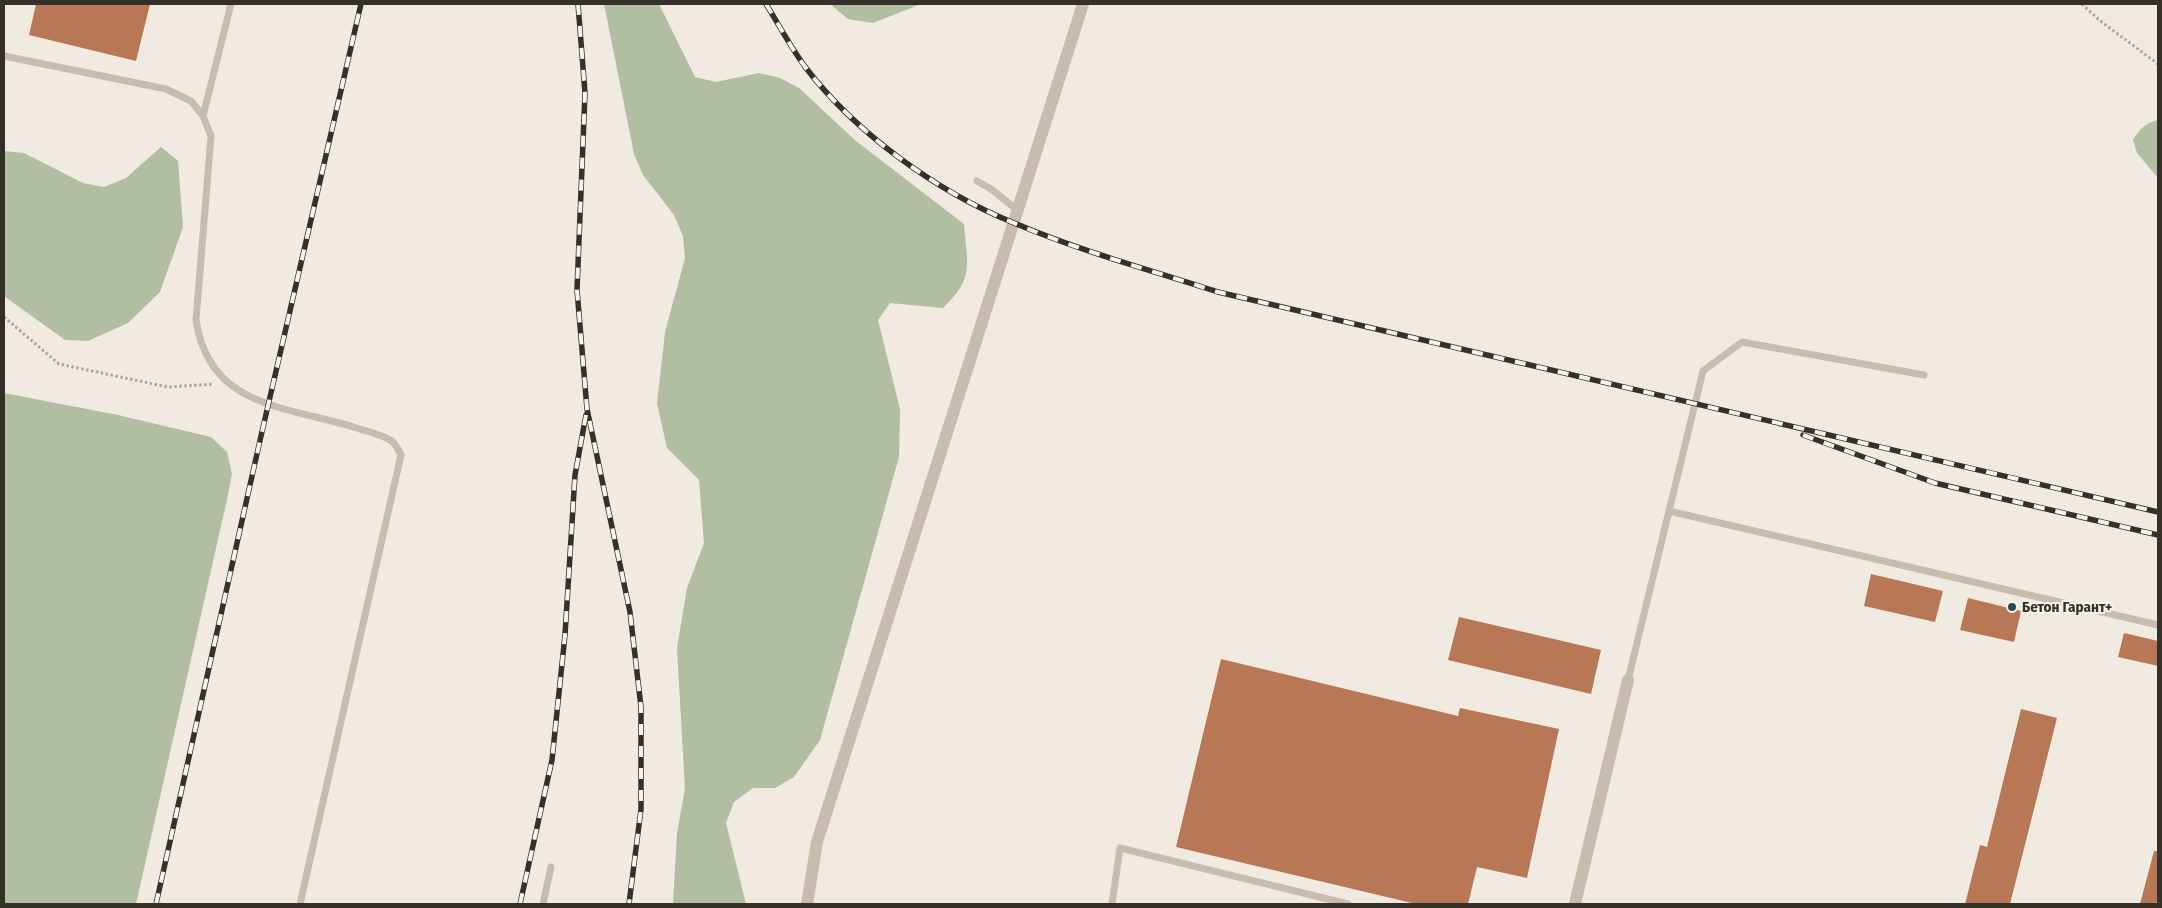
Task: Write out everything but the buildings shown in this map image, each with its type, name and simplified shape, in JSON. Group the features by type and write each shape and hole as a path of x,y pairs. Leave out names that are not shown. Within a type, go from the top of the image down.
{"street":[{"path":"806,904 817,842 1083,4"},
{"path":"1575,904 1628,680"}],"lane":[{"path":"204,116 231,4"},
{"path":"4,56 166,89 191,101 204,116 211,136 211,159 196,320 199,340 209,362 227,383 268,405 344,424 375,434 392,441 401,455 302,904"},
{"path":"977,181 992,189 1017,210"},
{"path":"1628,680 1703,370 1742,342 1924,375"},
{"path":"1669,511 2158,625"},
{"path":"1112,904 1120,848 1348,904"},
{"path":"543,904 551,867"}],"path":[{"path":"2082,4 2099,20 2158,64"},
{"path":"4,317 59,364 168,387 227,383"}],"green space":[{"path":"604,4 659,4 695,77 716,82 759,73 780,78 799,88 856,141 964,224 967,270 960,288 953,297 943,308 890,303 878,320 900,409 899,457 820,740 794,777 775,788 753,788 734,802 726,823 746,904 673,904 677,833 685,789 677,648 687,588 704,543 699,480 667,448 657,403 665,332 685,258 683,236 674,215 643,175 634,154"},
{"path":"830,4 921,4 873,23 848,19"},
{"path":"2158,120 2158,178 2137,153 2133,140 2143,127"},
{"path":"161,147 178,161 183,227 160,292 128,323 88,341 65,340 4,296 4,151 24,153 83,183 104,187 126,178"},
{"path":"4,393 118,415 211,437 227,452 232,474 228,495 136,904 4,904"}],"railway":[{"path":"156,904 261,436 361,4"},
{"path":"578,4 585,93 577,290 587,409 630,612 641,707 641,809 629,904"},
{"path":"766,4 806,68 826,92 873,137 900,158 956,195 1014,223 1064,243 1218,292 2158,512"},
{"path":"520,904 552,760 565,635 575,475 586,415"},
{"path":"1803,435 1935,483 2158,535"}],"place":[{"name":"Бетон Гарант+","path":"2012,607"}]}
